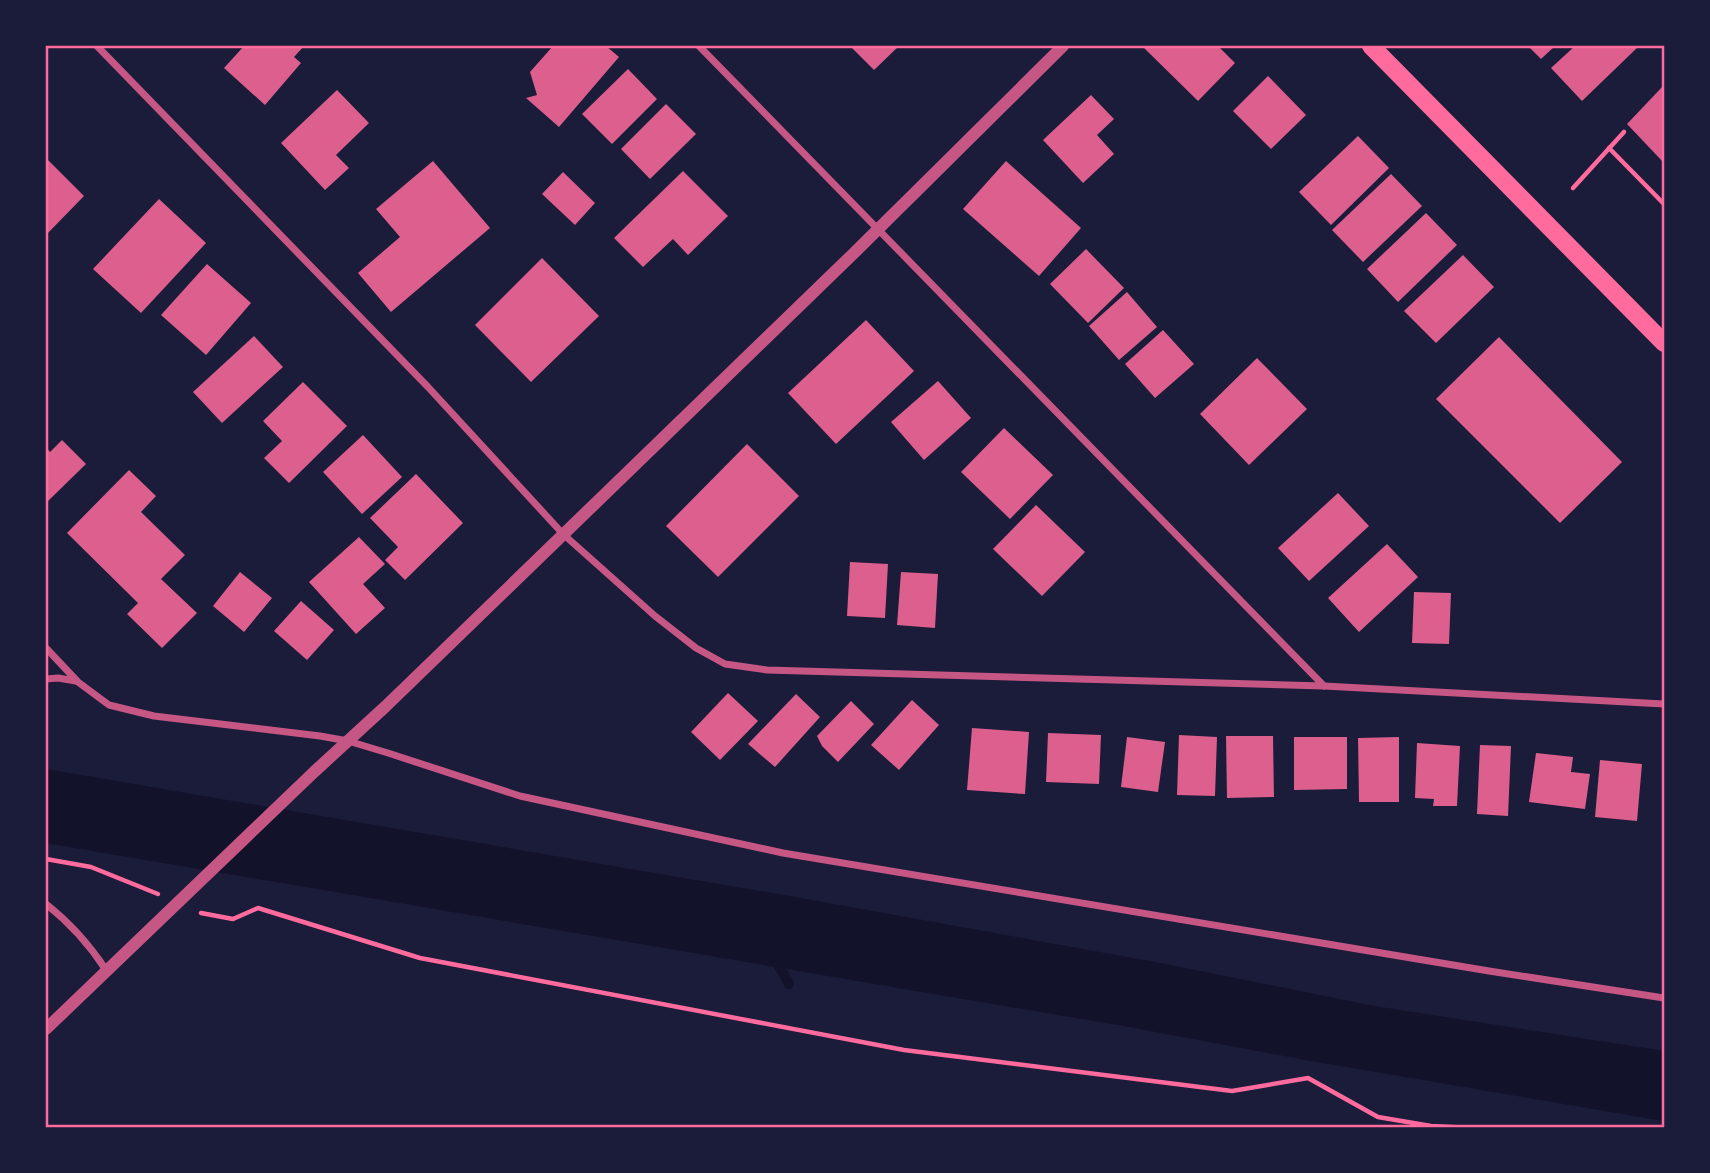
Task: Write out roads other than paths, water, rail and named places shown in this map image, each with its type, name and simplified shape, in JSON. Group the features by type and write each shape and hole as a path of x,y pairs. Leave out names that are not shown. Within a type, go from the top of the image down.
{"main road":[{"path":"1371,46 1664,344"}],"street":[{"path":"97,46 428,387 564,534 655,616 696,648 725,664 767,670 1324,687 1664,704"},
{"path":"699,46 1324,687"},
{"path":"46,1029 564,534 1063,46"},
{"path":"46,649 78,682 109,705 154,716 348,741 520,796 783,853 1664,998"},
{"path":"46,679 58,678 78,682"},
{"path":"46,904 66,919 106,970"}],"waterway":[{"path":"774,957 789,984"}]}
